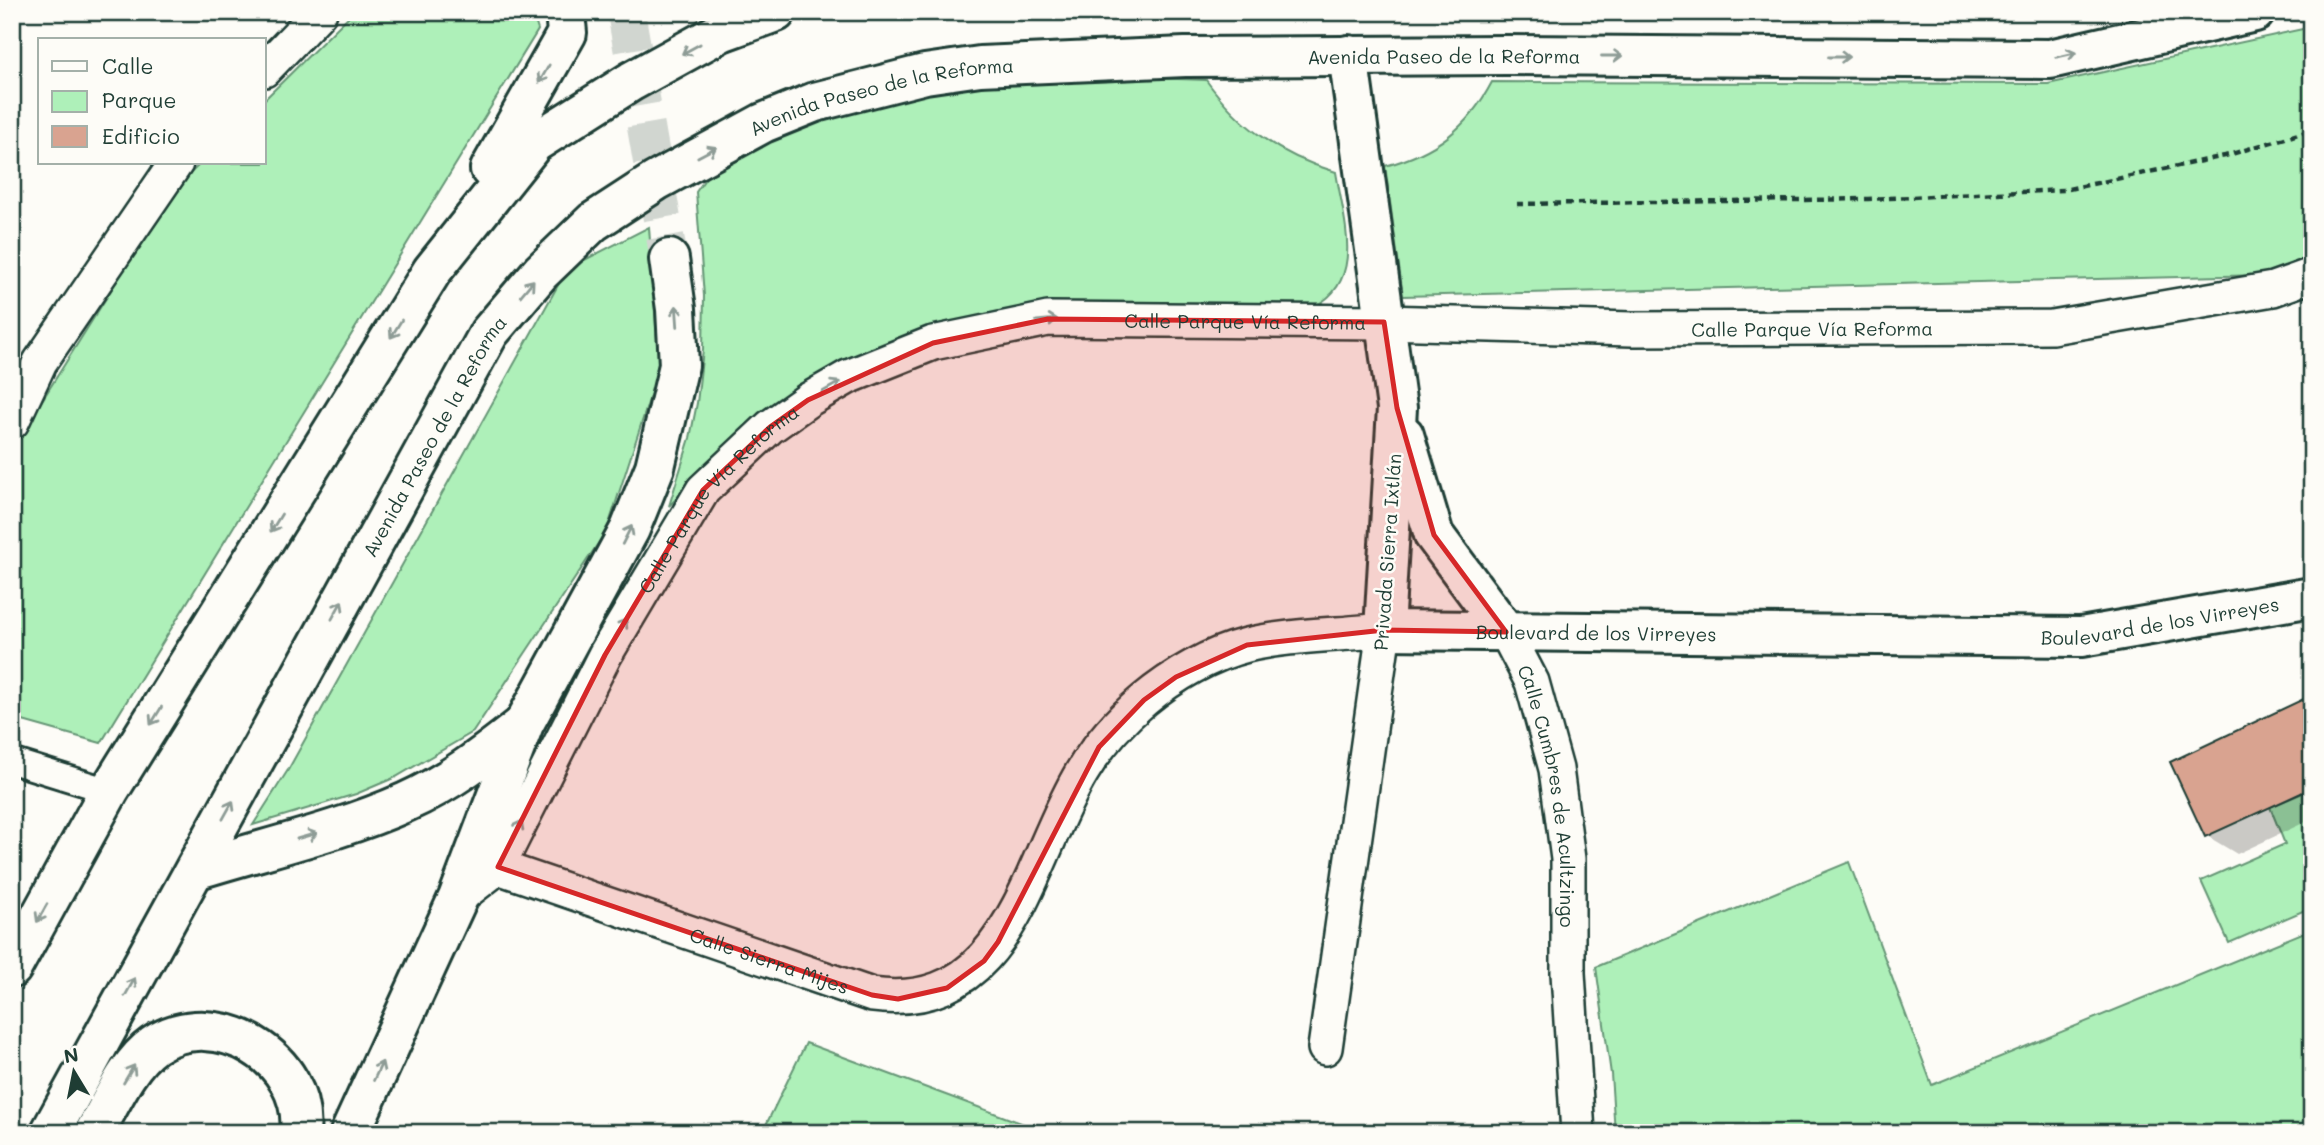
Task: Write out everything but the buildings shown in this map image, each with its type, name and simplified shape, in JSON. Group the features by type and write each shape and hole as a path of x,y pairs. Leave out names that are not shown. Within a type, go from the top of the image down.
{"main road":[{"path":"12,968 109,791 432,271 567,33 565,12"},
{"path":"432,271 534,143 632,81 721,32 776,12"},
{"name":"Avenida Paseo de la Reforma","path":"50,1133 489,333 541,272 593,222 656,181 763,123 869,86 980,66 1185,57 1348,55 2050,58 2255,12"},
{"name":"Privada Sierra Ixtlán","path":"1348,55 1397,408 1384,630"},
{"path":"349,1133 458,898 524,724 630,529 655,467 679,365 676,309 669,259"},
{"name":"Calle Cumbres de Acultzingo","path":"1397,408 1434,535 1506,632"},
{"name":"Boulevard de los Virreyes","path":"1384,630 2081,638 2312,597"},
{"path":"195,870 365,818 407,801 458,773 524,724"},
{"path":"94,1133 140,1056 157,1044 195,1031 236,1036 270,1056 293,1088 300,1133"}],"street":[{"path":"266,69 320,12"},
{"path":"12,422 40,362 175,164"},
{"name":"Calle Parque Vía Reforma","path":"458,898 498,867 605,655 703,490 761,434 808,400 848,377 933,343 1048,319 1384,322 1632,329 2052,327 2273,289 2312,275"},
{"name":"Boulevard de los Virreyes","path":"1013,914 1081,773 1099,747 1144,700 1176,677 1210,659 1247,645 1384,630"},
{"name":"Privada Sierra Ixtlán","path":"1325,1048 1384,630"},
{"name":"Calle Cumbres de Acultzingo","path":"1506,632 1532,682 1556,769 1568,859 1568,973 1578,1133"},
{"path":"12,761 109,791"},
{"name":"Calle Sierra Mijes","path":"498,867 873,995 898,999 923,996 947,988 967,976 998,942 1013,914"}],"path":[{"path":"1517,204 1868,199 2064,191 2225,156 2312,130"}],"highlighted area":[{"path":"1048,319 1384,322 1397,408 1434,535 1506,632 1384,630 1247,645 1176,677 1144,700 1099,747 998,942 984,961 947,988 898,999 872,995 498,867 605,655 703,490 770,427 808,400 933,343"}],"green space":[{"path":"353,12 532,12 538,30 101,743 12,718 12,452 16,442 175,188 200,164 266,164 266,98"},
{"path":"2312,27 2312,272 1403,296 1385,166 1419,154 1448,136 1472,113 1492,82 2048,84"},
{"path":"1093,76 1206,80 1233,112 1263,138 1297,157 1336,172 1347,246 1341,281 1331,295 1315,306 1047,307 727,447 669,506 690,438 703,350 704,296 696,192 714,166 820,116 927,88"},
{"path":"649,227 659,369 607,530 473,732 396,777 356,794 253,825 288,770 567,269"},
{"path":"2312,789 2312,907 2229,943 2201,881 2285,844 2270,807"},
{"path":"1849,862 1932,1085 2312,929 2312,1133 1615,1133 1611,1074 1596,967"},
{"path":"806,1043 1048,1133 762,1133"}],"tunnel":[{"path":"626,12 669,259"}]}
